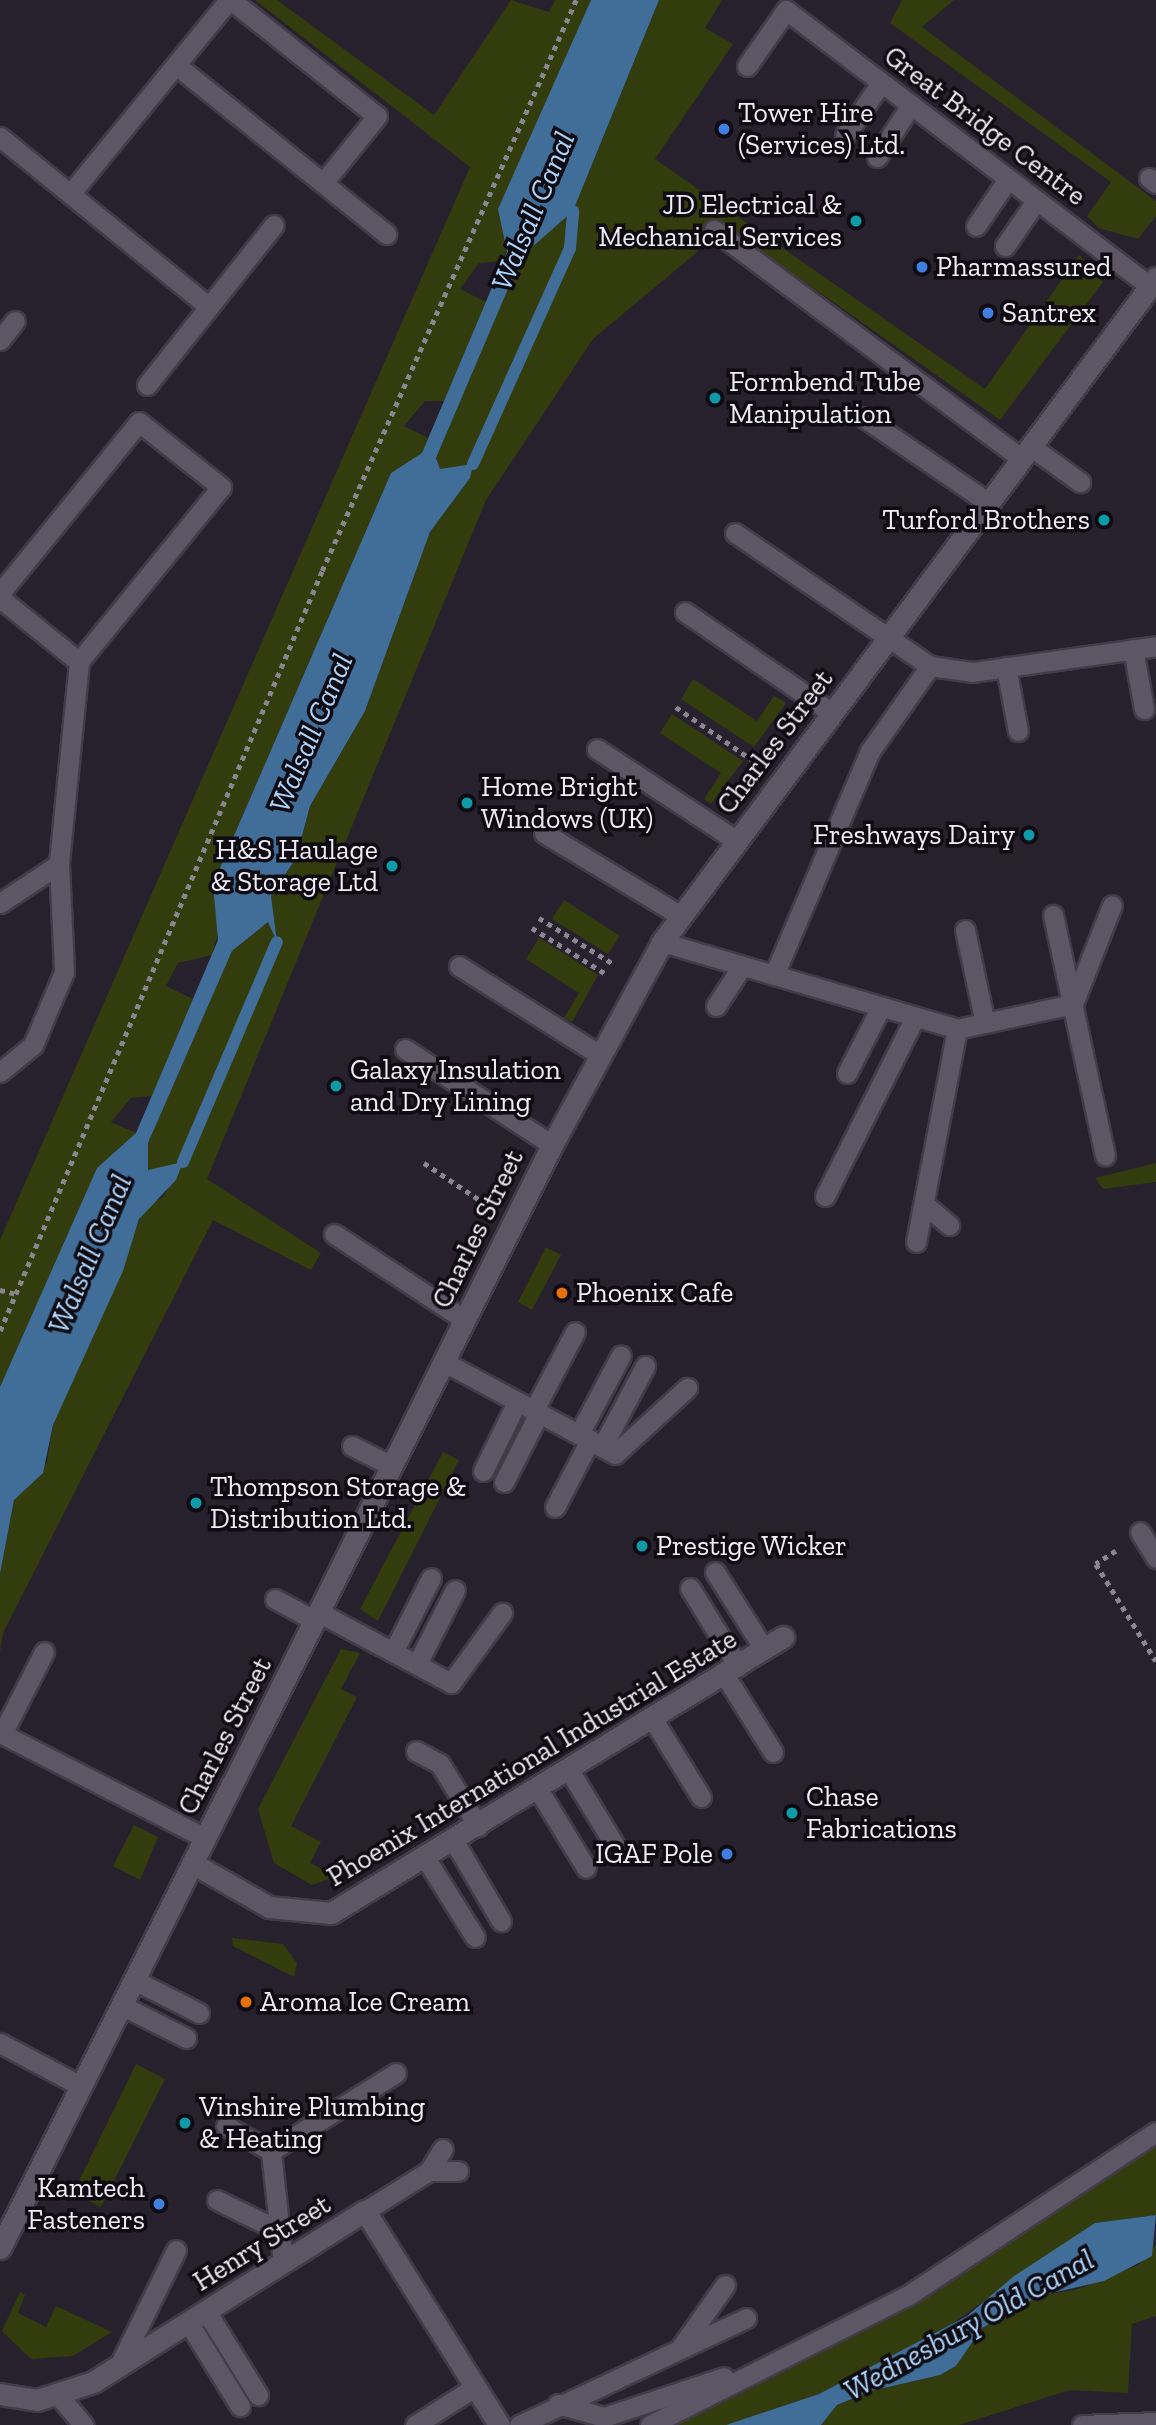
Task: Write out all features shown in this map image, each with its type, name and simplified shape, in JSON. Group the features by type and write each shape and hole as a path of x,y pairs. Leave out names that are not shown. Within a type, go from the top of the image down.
{"street":[{"name":"Charles Street","path":"0,2248 6,2220 81,2086 552,1144 662,942 1153,282"},
{"name":"Phoenix International Industrial Estate","path":"192,1863 269,1907 313,1914 349,1907 783,1637"},
{"name":"Henry Street","path":"0,2394 59,2396 119,2366 365,2211 499,2425"}],"lane":[{"path":"70,194 230,0 377,116 323,183"},
{"name":"Great Bridge Centre","path":"747,66 786,10 1037,201 1153,282"},
{"path":"176,65 386,234"},
{"path":"845,135 881,83"},
{"path":"877,157 911,105"},
{"path":"0,137 209,307"},
{"path":"976,226 1008,179"},
{"path":"1005,246 1037,201"},
{"path":"147,385 274,225"},
{"path":"714,230 1026,452 1080,482"},
{"path":"0,340 15,321"},
{"path":"863,417 989,503"},
{"path":"0,1072 33,1045 64,972 59,864 79,662 221,487 139,422 0,596 79,662"},
{"path":"736,533 891,634 930,666 972,672 1156,646"},
{"path":"685,612 832,713"},
{"path":"1133,649 1144,709"},
{"path":"774,975 870,751 930,666"},
{"path":"1006,667 1018,731"},
{"path":"597,748 737,841"},
{"path":"544,832 681,916"},
{"path":"0,903 59,864"},
{"path":"1073,1004 1112,905"},
{"path":"1053,915 1105,1155"},
{"path":"965,930 985,1023"},
{"path":"662,942 957,1029 1073,1004"},
{"path":"459,966 600,1055"},
{"path":"716,1006 742,966"},
{"path":"847,1073 881,1007"},
{"path":"825,1196 915,1017"},
{"path":"916,1242 957,1029"},
{"path":"405,1049 552,1144"},
{"path":"923,1204 949,1225"},
{"path":"334,1234 465,1320"},
{"path":"482,1471 530,1408 575,1332"},
{"path":"591,1441 621,1354"},
{"path":"444,1362 615,1454 687,1388"},
{"path":"555,1507 591,1441 645,1366"},
{"path":"504,1482 530,1408"},
{"path":"352,1446 392,1466"},
{"path":"1140,1532 1156,1558"},
{"path":"715,1572 764,1649"},
{"path":"393,1651 431,1578"},
{"path":"690,1588 773,1752"},
{"path":"418,1664 455,1590"},
{"path":"275,1599 393,1651 451,1683 502,1613"},
{"path":"44,1652 2,1734 205,1838"},
{"path":"652,1718 701,1797"},
{"path":"416,1751 440,1764 478,1826"},
{"path":"569,1770 617,1849"},
{"path":"538,1789 586,1868"},
{"path":"454,1841 501,1921"},
{"path":"426,1858 475,1937"},
{"path":"134,1980 199,2012"},
{"path":"121,2005 186,2038"},
{"path":"0,2043 81,2086"},
{"path":"271,2151 396,2073"},
{"path":"226,2126 271,2151"},
{"path":"650,2425 966,2261 1156,2132"},
{"path":"365,2211 429,2171 443,2149"},
{"path":"271,2151 276,2229 283,2262"},
{"path":"429,2171 458,2171"},
{"path":"217,2200 276,2229"},
{"path":"119,2366 176,2250"},
{"path":"680,2347 725,2285"},
{"path":"206,2311 258,2395"},
{"path":"519,2425 558,2404 746,2318"},
{"path":"188,2322 240,2406"},
{"path":"558,2404 604,2417 774,2361"},
{"path":"415,2425 475,2387"},
{"path":"59,2396 83,2425"},
{"path":"1082,2425 1156,2422"}],"path":[{"path":"0,1331 322,571 576,0"},
{"path":"676,707 755,762"},
{"path":"539,918 612,963"},
{"path":"533,928 606,974"},
{"path":"424,1163 486,1204"},
{"path":"0,1290 16,1294"},
{"path":"1119,1549 1096,1564 1156,1661"}],"green space":[{"path":"255,0 277,0 434,115 511,0 549,12 555,0 591,0 548,104 503,261 479,263 460,289 486,302 444,401 425,401 404,426 428,438 422,454 391,473 213,884 219,930 212,955 178,963 166,986 193,999 152,1096 131,1098 111,1122 136,1133 97,1168 0,1387 0,1240 470,167"},
{"path":"659,0 722,0 705,28 733,44 655,159 985,389 1079,255 1103,282 1000,420 717,220 695,254 593,339 486,500 207,1179 321,1253 311,1270 213,1220 3,1633 0,1652 0,1574 14,1500 47,1462 53,1425 145,1207 163,1197 183,1163 148,1170 148,1143 232,951 269,921 276,940 271,896 296,858 310,806 365,711 430,532 470,478 440,469 436,458 522,255 573,211"},
{"path":"902,0 954,0 922,27 1156,201 1156,216 1138,239 1099,228 1087,216 1111,182 890,23"},
{"path":"693,679 757,721 774,696 786,703 754,747 681,699"},
{"path":"672,714 743,761 711,804 704,799 721,773 660,733"},
{"path":"564,900 620,936 608,954 552,919"},
{"path":"539,938 598,975 572,1022 564,1018 579,993 526,959"},
{"path":"1156,1163 1156,1182 1103,1189 1095,1178"},
{"path":"546,1247 561,1255 532,1310 518,1302"},
{"path":"443,1452 459,1460 378,1621 360,1609"},
{"path":"341,1649 360,1653 341,1689 357,1697 291,1826 321,1842 310,1863 336,1876 312,1885 274,1863 258,1809"},
{"path":"134,1825 158,1837 140,1880 113,1866"},
{"path":"232,1938 283,1944 297,1963 294,1977 233,1946"},
{"path":"136,2064 165,2079 101,2207 73,2193"},
{"path":"1156,2145 1156,2215 1095,2223 950,2325 819,2394 726,2425 677,2425 917,2305"},
{"path":"1156,2244 1156,2316 1132,2324 1128,2393 1070,2390 959,2425 821,2425 837,2405 871,2391 940,2375 956,2366 982,2328 1039,2296 1079,2289 1138,2265"},
{"path":"20,2292 25,2295 18,2313 46,2327 56,2306 112,2332 73,2356 31,2359 2,2331"}],"water":[{"name":"Walsall Canal","path":"591,0 659,0 573,211 522,256 436,458 440,469 473,464 470,478 430,532 365,711 310,806 296,858 271,896 277,942 268,922 232,951 148,1143 148,1170 183,1162 176,1180 139,1219 123,1271 53,1425 43,1473 14,1500 0,1574 0,1387 97,1168 136,1133 218,940 213,884 391,473 422,453 507,252 498,209"},
{"name":"Wednesbury Old Canal","path":"1156,2215 1152,2256 1104,2281 1039,2296 982,2328 956,2366 940,2375 871,2391 837,2405 821,2425 726,2425 819,2394 967,2316 1014,2276 1095,2223"}],"waterway":[{"path":"473,464 570,248 573,211"},
{"path":"183,1162 277,942"}],"place":[{"name":"Tower Hire (Services) Ltd.","path":"724,129"},
{"name":"JD Electrical & Mechanical Services","path":"856,221"},
{"name":"Pharmassured","path":"922,267"},
{"name":"Santrex","path":"988,313"},
{"name":"Formbend Tube Manipulation","path":"715,398"},
{"name":"Turford Brothers","path":"1104,520"},
{"name":"Home Bright Windows (UK)","path":"467,803"},
{"name":"Freshways Dairy","path":"1029,835"},
{"name":"H&S Haulage & Storage Ltd","path":"392,866"},
{"name":"Galaxy Insulation and Dry Lining","path":"336,1086"},
{"name":"Phoenix Cafe","path":"562,1293"},
{"name":"Thompson Storage & Distribution Ltd.","path":"196,1503"},
{"name":"Prestige Wicker","path":"642,1546"},
{"name":"Chase Fabrications","path":"792,1813"},
{"name":"IGAF Pole","path":"727,1854"},
{"name":"Aroma Ice Cream","path":"246,2002"},
{"name":"Vinshire Plumbing & Heating","path":"185,2123"},
{"name":"Kamtech Fasteners","path":"159,2204"}]}
